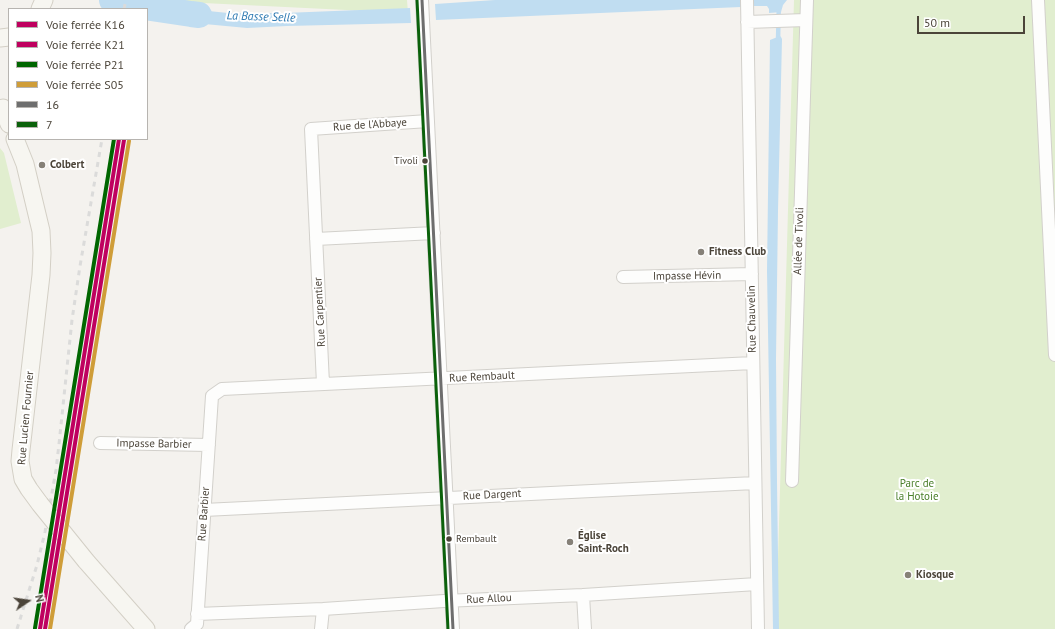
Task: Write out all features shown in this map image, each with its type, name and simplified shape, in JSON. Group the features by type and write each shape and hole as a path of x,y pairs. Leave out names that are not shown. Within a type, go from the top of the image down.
{"main road":[{"name":"Rue Lucien Fournier","path":"15,140 26,164 41,231 42,253 42,275 20,461 23,479 40,504 86,561 146,629"},
{"name":"Rue Lucien Fournier","path":"26,164 28,140"}],"street":[{"path":"422,0 453,629"},
{"name":"Allée de Tivoli","path":"792,482 807,0"},
{"path":"1038,0 1055,355"},
{"name":"Rue Chauvelin","path":"747,5 758,629"},
{"path":"747,22 806,20"},
{"name":"Rue de l'Abbaye","path":"311,130 428,121"},
{"name":"Rue Carpentier","path":"311,130 323,384"},
{"path":"316,239 434,233"},
{"name":"Impasse Hévin","path":"622,277 752,274"},
{"name":"Rue Rembault","path":"212,396 222,390 753,363"},
{"name":"Rue Barbier","path":"191,629 196,624 197,614 212,396"},
{"name":"Impasse Barbier","path":"100,443 209,445"},
{"name":"Rue Dargent","path":"204,510 755,483"},
{"name":"Rue Allou","path":"197,614 323,609 757,584"},
{"path":"583,595 585,629"},
{"path":"321,629 323,609"}],"green space":[{"path":"407,0 408,13 162,1"},
{"name":"Parc de la Hotoie","path":"794,0 1055,0 1055,629 776,629"},
{"path":"0,148 4,153 21,223 0,229"}],"water":[{"path":"495,0 740,0 741,7 436,20 435,4"},
{"path":"753,0 787,0 783,5 781,12 769,13 767,6 753,6"},
{"path":"165,5 179,8 228,13 284,13 410,8 411,23 247,28 162,20"},
{"path":"780,36 782,39 776,359 779,629 773,629 767,271 770,40"}],"waterway":[{"name":"La Basse Selle","path":"112,0 117,3 199,15"},
{"path":"778,41 779,0"}],"railway":[{"path":"124,8 126,0"},
{"path":"17,629 37,565 45,532 56,470 72,320 102,140"}],"rail line":[{"name":"P21","path":"35,628 114,140"},
{"name":"K16","path":"40,629 119,140"},
{"name":"K21","path":"45,629 124,140"},
{"name":"S05","path":"50,629 129,141"}],"transit line":[{"name":"7","path":"417,0 448,629"},
{"name":"16","path":"422,0 453,629"}],"place":[{"name":"Tivoli","path":"425,161"},
{"name":"Colbert","path":"42,165"},
{"name":"Fitness Club","path":"701,252"},
{"name":"Rembault","path":"449,539"},
{"name":"Église Saint-Roch","path":"570,542"},
{"name":"Kiosque","path":"908,575"}]}
